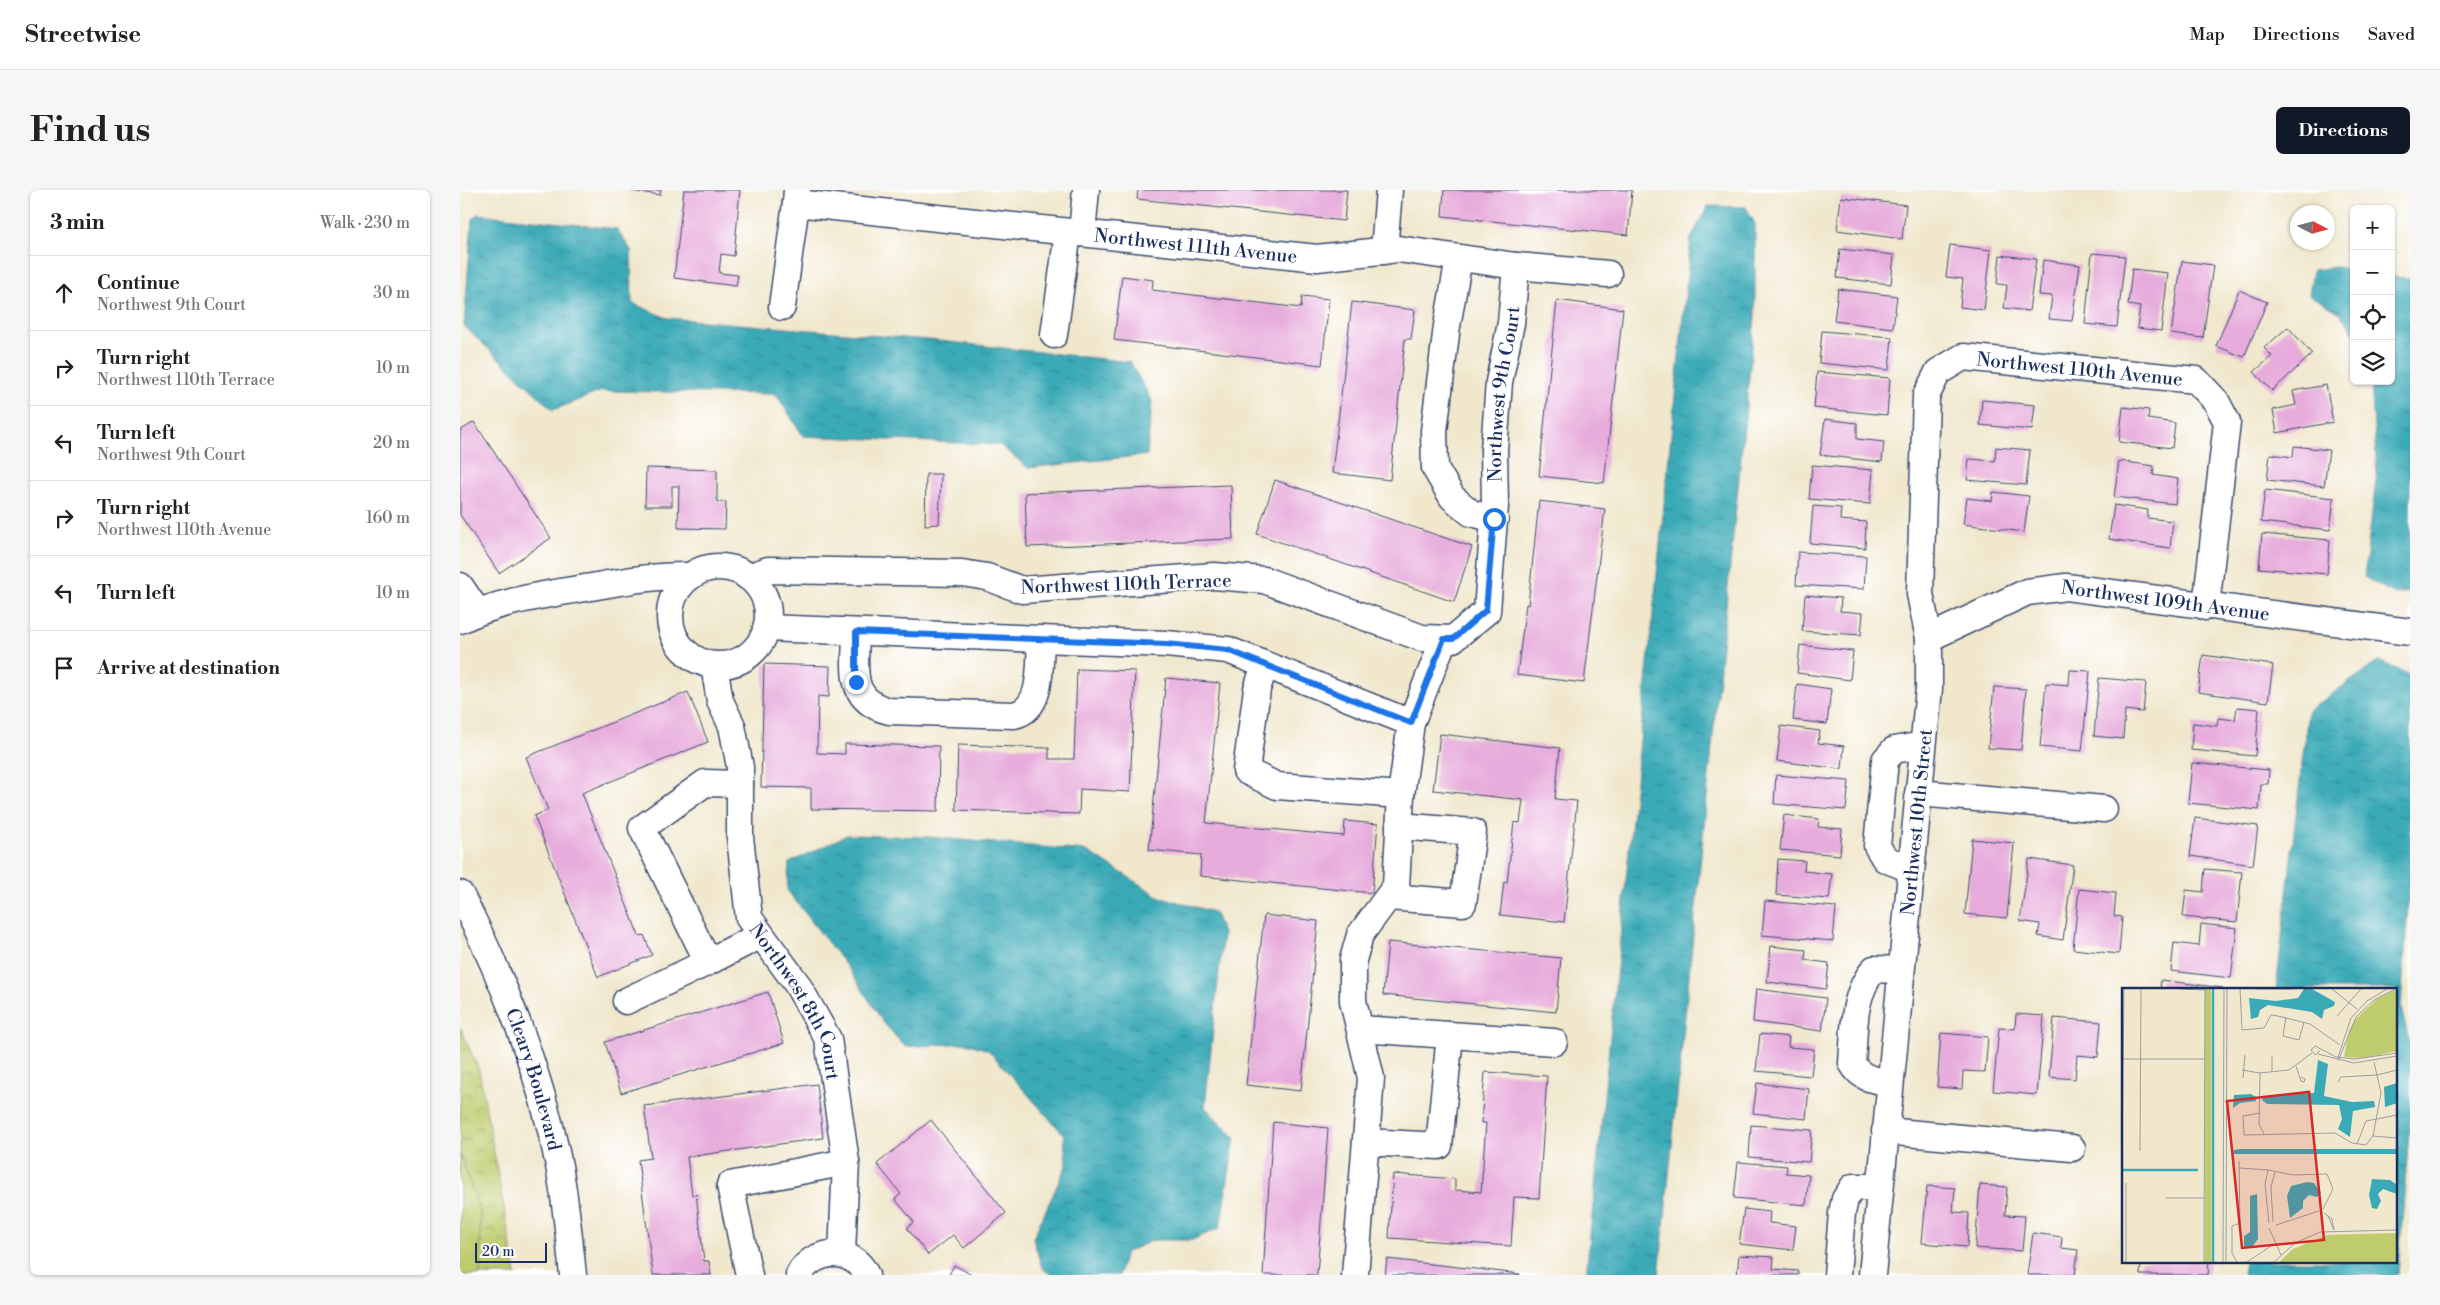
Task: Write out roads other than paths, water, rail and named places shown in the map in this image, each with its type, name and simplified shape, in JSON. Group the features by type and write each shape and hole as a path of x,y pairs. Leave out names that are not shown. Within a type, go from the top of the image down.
{"street":[{"path":"1054,335 1075,232 1086,190"},
{"path":"1384,251 1389,190"},
{"path":"782,308 796,196"},
{"name":"Northwest 111th Avenue","path":"796,196 1075,232 1317,258 1398,249 1516,266 1608,274"},
{"path":"1459,258 1447,326 1434,431 1434,468 1452,497 1471,513 1494,519"},
{"name":"Northwest 9th Court","path":"1444,639 1453,639 1486,610 1494,519 1494,450 1499,382 1511,323 1516,266"},
{"name":"Northwest 110th Avenue","path":"1938,372 1963,357 2196,380 2216,401 2227,422 2206,607"},
{"name":"Northwest 10th Street","path":"1872,1275 1929,688 1929,638 1920,594 1926,396 1938,372"},
{"path":"719,567 734,570 748,576 758,587 764,600 767,614 766,628 762,639 747,656 726,665 714,666 700,662 687,654 677,643 671,629 670,614 673,599 680,586 691,576 704,570 719,567"},
{"name":"Northwest 110th Terrace","path":"748,576 768,570 962,573 987,577 1022,590 1214,576 1264,580 1422,638 1444,639"},
{"path":"460,586 469,615 535,596 658,576 691,576"},
{"name":"Northwest 109th Avenue","path":"1929,638 2027,592 2066,587 2206,607 2410,632"},
{"path":"766,628 1166,644 1228,650 1411,723"},
{"path":"856,632 856,682 861,695 875,707 889,711 1014,715 1024,713 1031,706 1036,693 1041,639"},
{"path":"1355,1275 1371,1078 1353,1001 1353,960 1360,936 1396,886 1401,795 1411,723 1444,639"},
{"path":"1265,665 1257,689 1246,770 1277,786 1401,795"},
{"name":"Northwest 8th Court","path":"714,666 720,701 732,726 736,743 740,784 740,837 749,918 797,984 828,1039 846,1162 842,1254"},
{"path":"1911,869 1885,859 1877,846 1885,760 1894,750 1923,745"},
{"path":"708,962 642,828 705,782 740,784"},
{"path":"1918,793 2104,809"},
{"path":"1389,897 1464,903 1473,832 1399,826"},
{"name":"Cleary Boulevard","path":"460,894 483,939 508,999 544,1103 559,1166 573,1275"},
{"path":"626,1001 762,935"},
{"path":"1890,1082 1868,1079 1857,1072 1852,1063 1858,997 1864,982 1874,970 1901,970"},
{"path":"1360,1029 1554,1042"},
{"path":"1366,1142 1439,1146 1450,1035"},
{"path":"1885,1131 2072,1148"},
{"path":"749,1275 730,1185 846,1162"},
{"path":"1837,1275 1845,1199 1853,1187 1880,1187"},
{"path":"799,1275 807,1263 818,1256 831,1253 842,1254 854,1259 863,1268 866,1275"}],"water":[{"path":"1708,206 1746,207 1755,224 1755,317 1659,1275 1586,1275 1691,238"},
{"path":"477,214 617,229 631,250 632,303 667,318 940,341 1130,362 1152,401 1147,455 1028,468 1000,445 803,436 776,394 602,391 553,410 464,326 472,221"},
{"path":"2335,267 2350,269 2350,327 2339,312 2309,295 2313,270"},
{"path":"2395,277 2410,279 2410,591 2395,594 2364,577 2377,473 2371,385 2395,385"},
{"path":"2379,661 2410,675 2410,874 2401,1007 2410,1045 2410,1118 2398,1275 2243,1275 2245,1262 2398,1262 2398,988 2276,988 2308,711"},
{"path":"847,835 928,837 1087,851 1160,897 1214,912 1223,933 1205,1107 1235,1137 1220,1228 1192,1240 1153,1240 1125,1253 1119,1275 1052,1275 1042,1268 1033,1238 1066,1166 1064,1135 988,1050 966,1043 905,1047 883,1022 851,972 787,890 789,863"}]}
